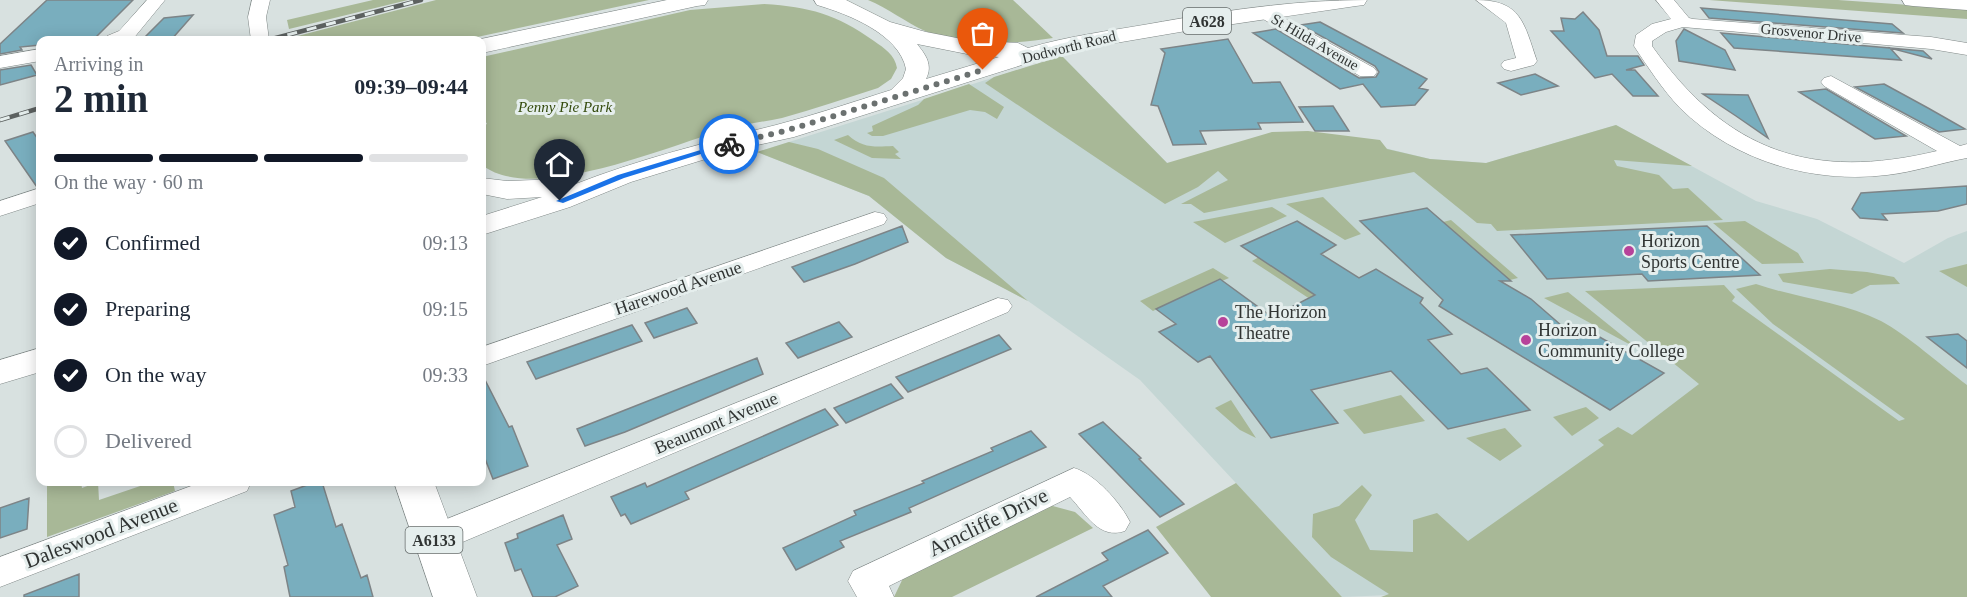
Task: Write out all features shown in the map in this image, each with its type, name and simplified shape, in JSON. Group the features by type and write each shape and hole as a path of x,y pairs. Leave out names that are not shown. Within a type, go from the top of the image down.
{"highway":[{"path":"486,45 697,0"},
{"name":"A628","path":"825,0 859,11 885,27 914,55 917,62 917,74 900,95"},
{"name":"Dodworth Road","path":"486,224 560,201 621,176 1059,46 1114,35 1356,0"},
{"path":"1913,0 1967,3"},
{"name":"A628","path":"885,27 965,49 1009,50 1059,46"},
{"name":"A628","path":"486,186 531,191 558,189 621,176"},
{"path":"0,372 36,361"},
{"name":"A6133","path":"415,486 455,597"}],"street":[{"path":"124,36 156,0"},
{"path":"259,34 261,0"},
{"path":"1485,0 1514,20 1527,61 1511,65"},
{"path":"1665,0 1683,22 1651,32 1643,39 1643,46 1693,110 1737,143 1793,164 1850,170 1880,169 1962,152"},
{"name":"St Hilda Avenue","path":"1264,12 1367,72"},
{"name":"Grosvenor Drive","path":"1683,22 1931,43 1967,50"},
{"path":"0,62 36,56"},
{"path":"1846,87 1962,152"},
{"path":"0,184 7,207 36,196"},
{"name":"Harewood Avenue","path":"486,356 875,219"},
{"name":"Beaumont Avenue","path":"434,539 998,306"},
{"name":"Arncliffe Drive","path":"876,597 867,581 1074,480 1113,522"},
{"name":"Daleswood Avenue","path":"0,572 225,486"}],"shaded area":[{"name":"Horizon Community College","path":"1062,56 1182,178 1327,134 1430,159 1486,163 1616,125 1756,201 1817,219 1904,263 1948,238 1967,231 1967,597 1403,597 1390,595 1342,597 1140,380 1028,301 946,258 869,196 757,152"}],"green space":[{"path":"373,0 408,0 289,29 287,20"},
{"path":"436,0 649,0 482,36 298,36"},
{"path":"868,0 1013,0 1053,38 1005,43 956,40 925,31"},
{"path":"1709,0 1838,0 1967,9 1967,19"},
{"name":"Penny Pie Park","path":"764,4 809,10 835,18 860,32 885,49 894,59 897,68 891,79 878,88 782,118 724,130 601,168 566,176 533,179 505,176 486,167 486,56 690,10"},
{"path":"1062,56 1167,163 1272,132 1308,131 1380,140 1387,149 1430,159 1486,163 1616,125 1692,166 1614,160 1617,166 1659,175 1673,189 1688,188 1723,220 1497,231 1491,224 1477,223 1414,172 1204,213 1191,204 1181,204 1228,180 1218,171 1198,187 1165,204 985,83 994,77"},
{"path":"969,84 1004,107 997,119 985,112 970,110 883,136 872,136 867,133 873,131 872,126 918,105 924,99"},
{"path":"848,135 869,146 893,146 899,152 895,154 901,159 872,158 834,140"},
{"path":"789,142 818,149 884,178 1028,301 946,258 869,196 757,152"},
{"path":"1323,197 1361,234 1345,240 1286,204"},
{"path":"1272,207 1287,216 1225,243 1193,222"},
{"path":"1451,220 1518,278 1510,280 1443,222"},
{"path":"1745,221 1798,253 1804,263 1762,264 1713,223"},
{"path":"1259,257 1320,298 1313,301 1252,261"},
{"path":"1967,264 1967,287 1939,271"},
{"path":"1213,268 1229,278 1222,281 1219,279 1153,311 1140,301"},
{"path":"1830,269 1894,277 1900,284 1870,285 1852,294 1783,282 1778,274"},
{"path":"1756,284 1851,309 1881,321 1913,342 1967,385 1967,597 1381,597 1389,594 1331,557 1312,537 1313,514 1339,506 1362,485 1372,495 1355,520 1370,550 1413,552 1413,520 1437,513 1468,541 1604,445 1598,440 1618,427 1632,435 1699,384 1585,291 1724,285 1735,297 1732,301 1899,421 1905,419 1773,324 1736,289"},
{"path":"1568,292 1640,350 1544,298"},
{"path":"1401,395 1425,421 1364,434 1343,410"},
{"path":"1231,400 1256,438 1240,430 1215,408"},
{"path":"1586,407 1599,418 1572,436 1553,417"},
{"path":"1505,428 1522,446 1500,461 1466,438"},
{"path":"1236,483 1342,597 1211,597 1156,527"},
{"path":"47,486 82,486 82,488 98,486 99,500 140,486 174,486 175,491 47,537"},
{"path":"1049,505 1075,512 1093,528 952,597 894,597 905,574"}],"building":[{"path":"47,0 133,0 97,36 36,36 36,45 20,47 22,50 0,54 0,44"},
{"path":"1701,8 1892,24 1903,33 1709,18"},
{"path":"1583,12 1599,30 1607,56 1638,56 1644,65 1626,70 1635,70 1658,96 1633,96 1612,74 1595,78 1551,31 1564,31 1561,18 1575,19"},
{"path":"193,15 175,36 146,36 164,18"},
{"path":"1320,22 1427,79 1419,88 1428,90 1415,105 1381,107 1363,84 1340,89 1253,33 1276,29 1359,78 1376,77 1379,72 1375,66 1301,25"},
{"path":"1684,29 1725,50 1735,70 1679,61 1676,41"},
{"path":"1721,33 1890,48 1901,60 1734,48"},
{"path":"1228,39 1253,83 1280,82 1303,122 1258,123 1261,129 1200,131 1206,144 1173,145 1158,106 1151,105 1165,53 1161,49"},
{"path":"1890,48 1923,51 1932,59"},
{"path":"31,65 36,75 0,85 0,70"},
{"path":"1535,74 1558,86 1521,95 1498,83"},
{"path":"1884,84 1965,129 1939,132 1855,87"},
{"path":"1826,89 1906,136 1875,139 1799,92"},
{"path":"1703,94 1748,95 1768,138 1736,116"},
{"path":"1333,106 1349,131 1315,131 1299,107"},
{"path":"33,132 36,136 36,186 5,141"},
{"path":"1967,186 1967,204 1938,211 1882,214 1887,220 1860,218 1852,209 1861,193"},
{"path":"1427,208 1511,281 1500,281 1531,299 1577,339 1587,330 1664,373 1610,410 1439,306 1443,300 1360,221"},
{"name":"Horizon Community College","path":"1297,221 1336,245 1321,254 1359,278 1376,269 1423,298 1420,303 1452,334 1428,340 1461,374 1487,368 1530,410 1448,429 1391,371 1311,390 1338,423 1271,438 1210,356 1198,362 1159,332 1176,324 1156,309 1220,279 1272,317 1315,295 1241,246"},
{"path":"902,226 908,242 855,264 804,282 792,267"},
{"name":"Horizon Sports Centre","path":"1707,226 1760,275 1648,281 1642,274 1547,279 1511,235"},
{"path":"687,308 697,323 654,338 645,323"},
{"path":"839,322 852,337 798,358 786,343"},
{"path":"632,325 642,341 536,379 527,362"},
{"path":"1958,334 1967,341 1967,368 1927,337"},
{"path":"999,335 1011,349 908,392 896,377"},
{"path":"757,358 763,374 625,432 585,446 577,429"},
{"path":"486,382 509,427 512,426 528,466 493,479 486,461"},
{"path":"891,384 903,398 846,423 834,408"},
{"path":"825,409 838,425 685,492 689,499 631,524 625,514 621,516 611,497 645,483 647,487"},
{"path":"1103,422 1184,504 1160,517 1079,434"},
{"path":"1031,431 1046,447 909,508 911,512 840,541 844,547 796,570 783,548 856,515 854,511 924,483 922,481 993,451 991,448"},
{"path":"304,486 323,486 336,527 342,524 361,578 367,575 373,597 290,597 284,567 288,565 274,515 295,507 291,491"},
{"path":"29,498 27,529 0,538 0,508"},
{"path":"563,515 572,539 557,545 578,586 555,597 533,597 521,569 515,571 505,543 518,538 517,534"},
{"path":"1148,530 1168,553 1103,586 1112,597 1036,597 1108,560 1102,553"},
{"path":"79,574 79,597 24,597 24,595"}],"railway":[{"path":"283,36 421,0"},
{"path":"0,120 36,109"}],"way so far":[{"path":"729,144 785,131 983,70"}],"place":[{"name":"Horizon Sports Centre","path":"1629,251"},
{"name":"The Horizon Theatre","path":"1223,322"},
{"name":"Horizon Community College","path":"1526,340"}],"route":[{"path":"560,201 621,176 729,144"}]}
